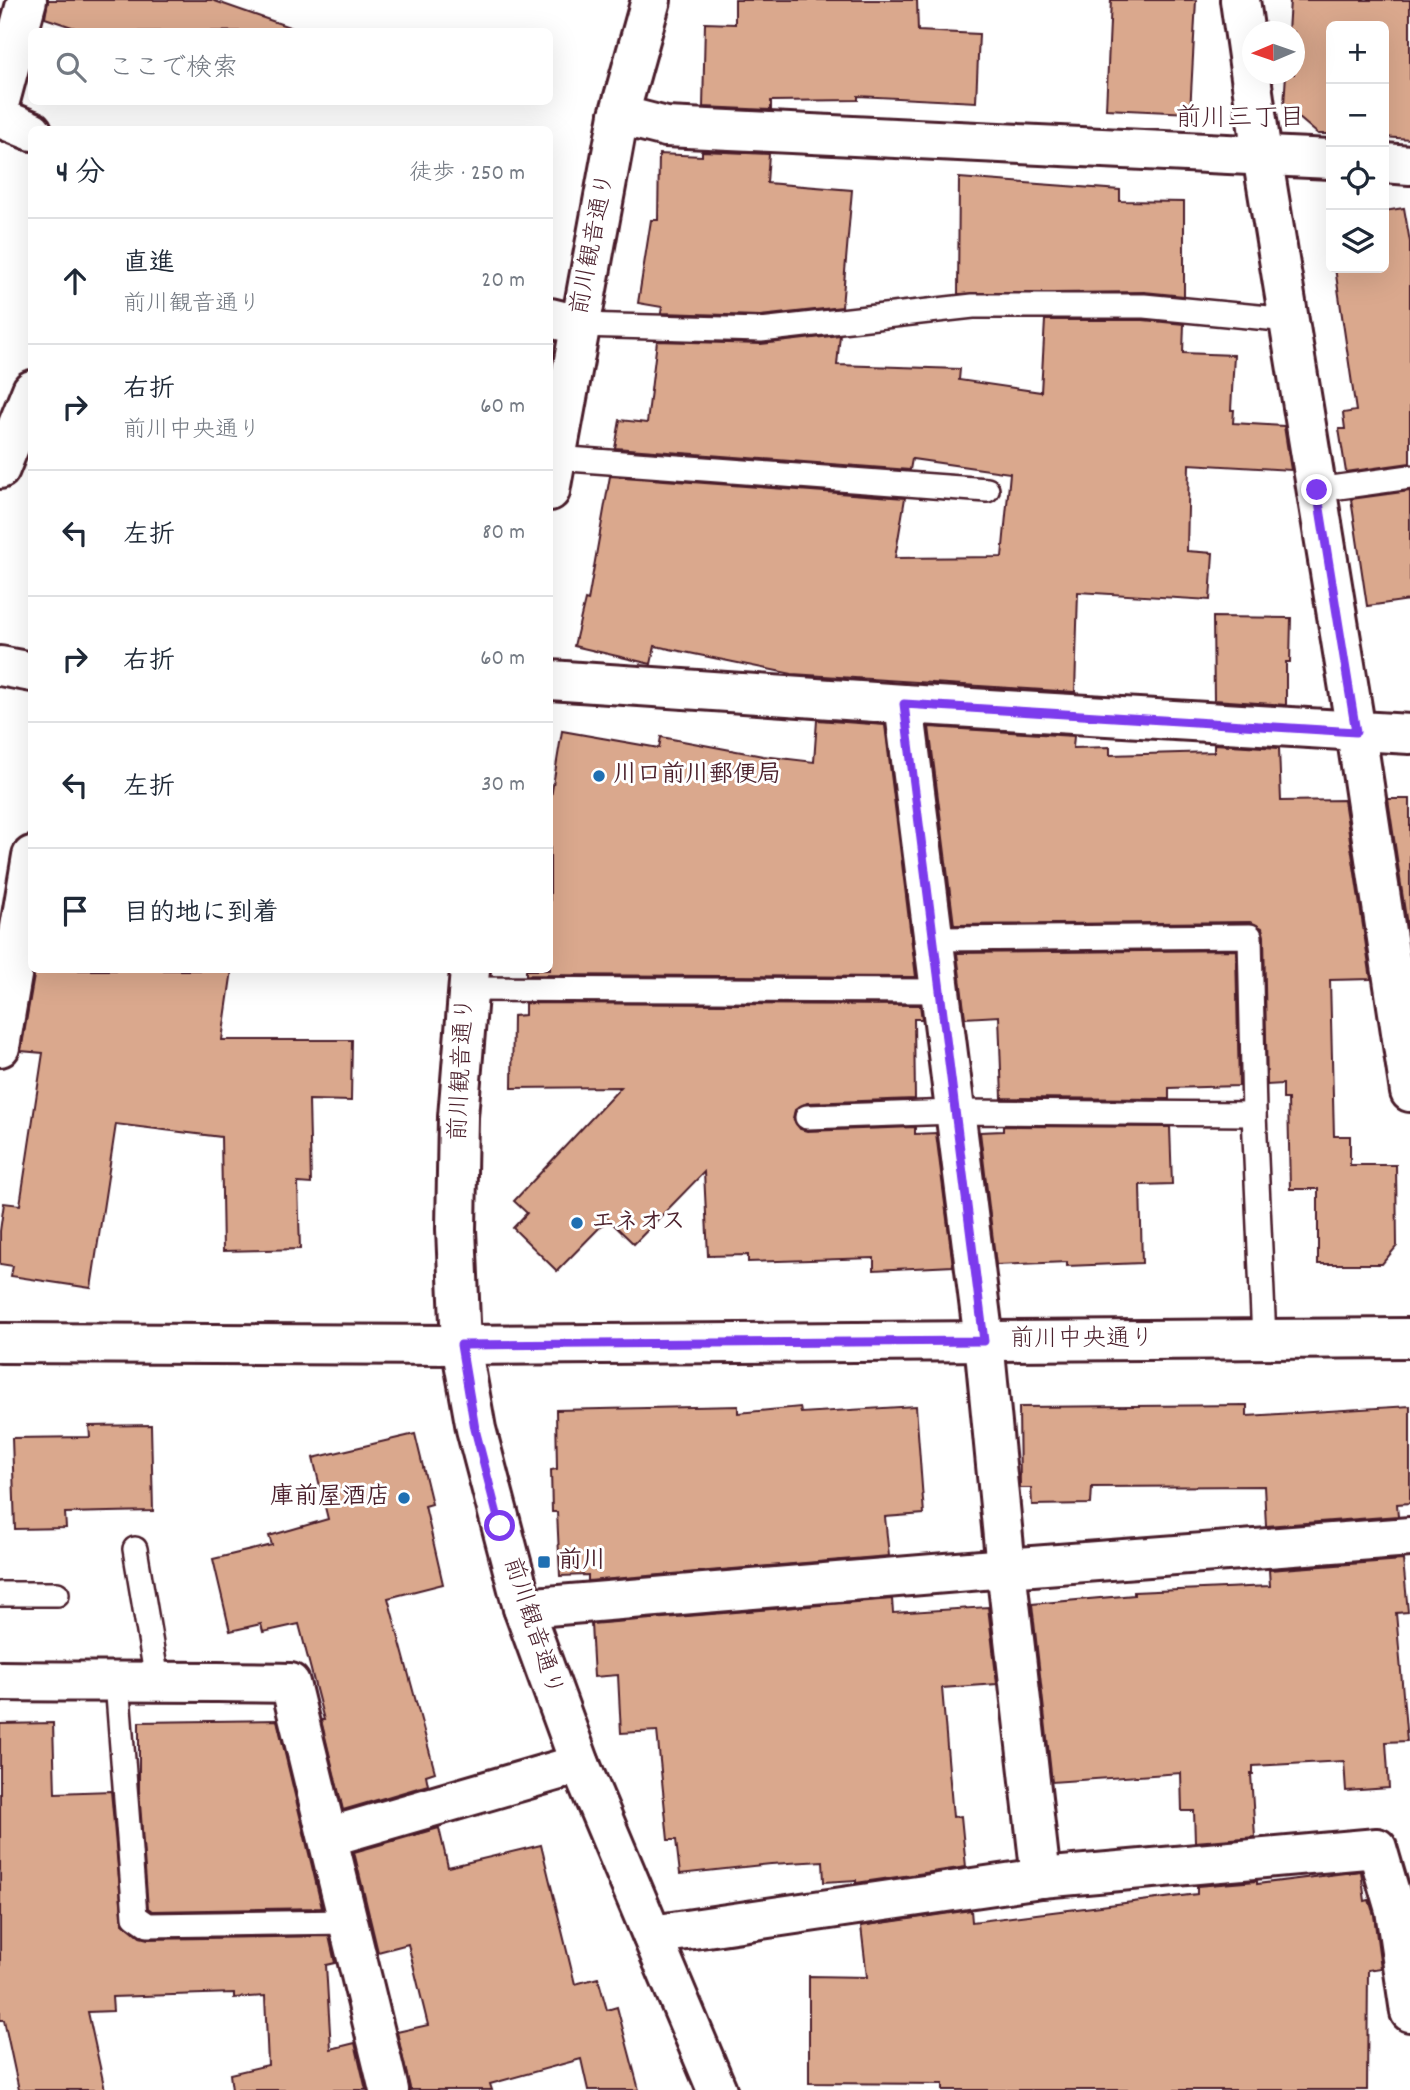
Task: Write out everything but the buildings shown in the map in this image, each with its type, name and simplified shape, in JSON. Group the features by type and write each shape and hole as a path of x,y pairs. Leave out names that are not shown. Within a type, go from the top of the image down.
{"street":[{"path":"0,101 27,0"},
{"name":"前川観音通り","path":"553,461 564,322 651,0"},
{"path":"1240,0 1262,155 1356,732 1410,1092"},
{"path":"619,116 666,127 1326,159"},
{"path":"0,118 28,129"},
{"path":"1389,163 1410,165"},
{"path":"0,469 28,400"},
{"path":"0,666 28,672"},
{"path":"553,680 1410,734"},
{"path":"904,704 984,1341 1041,1878"},
{"path":"0,1047 28,880"},
{"name":"前川観音通り","path":"469,979 458,1117 456,1229 461,1345 475,1429 523,1608 580,1765 717,2090"},
{"name":"前川中央通り","path":"0,1343 461,1345 1410,1338"},
{"path":"523,1608 1006,1567 1410,1537"},
{"path":"0,1681 290,1683 389,2090"},
{"path":"328,1837 580,1765"},
{"path":"652,1934 1041,1878 1377,1847 1402,1909 1410,2012"}],"lane":[{"path":"564,322 761,330 973,306 1144,306 1289,320"},
{"path":"553,474 987,490"},
{"path":"1317,490 1410,477"},
{"path":"934,939 1250,936 1254,1114 1264,1339"},
{"path":"469,979 940,990"},
{"path":"807,1117 955,1112 1254,1114"},
{"path":"135,1549 157,1680"},
{"path":"0,1594 57,1594"},
{"path":"117,1682 135,1916 148,1925 348,1922"}],"place":[{"name":"川口前川郵便局","path":"599,776"},
{"name":"エネオス","path":"577,1223"},
{"name":"庫前屋酒店","path":"404,1498"},
{"name":"前川","path":"544,1562"}],"district":[{"name":"前川三丁目","path":"1240,119"}],"route":[{"path":"500,1526 475,1429 461,1345 984,1341 904,704 1356,732 1317,490"}]}
